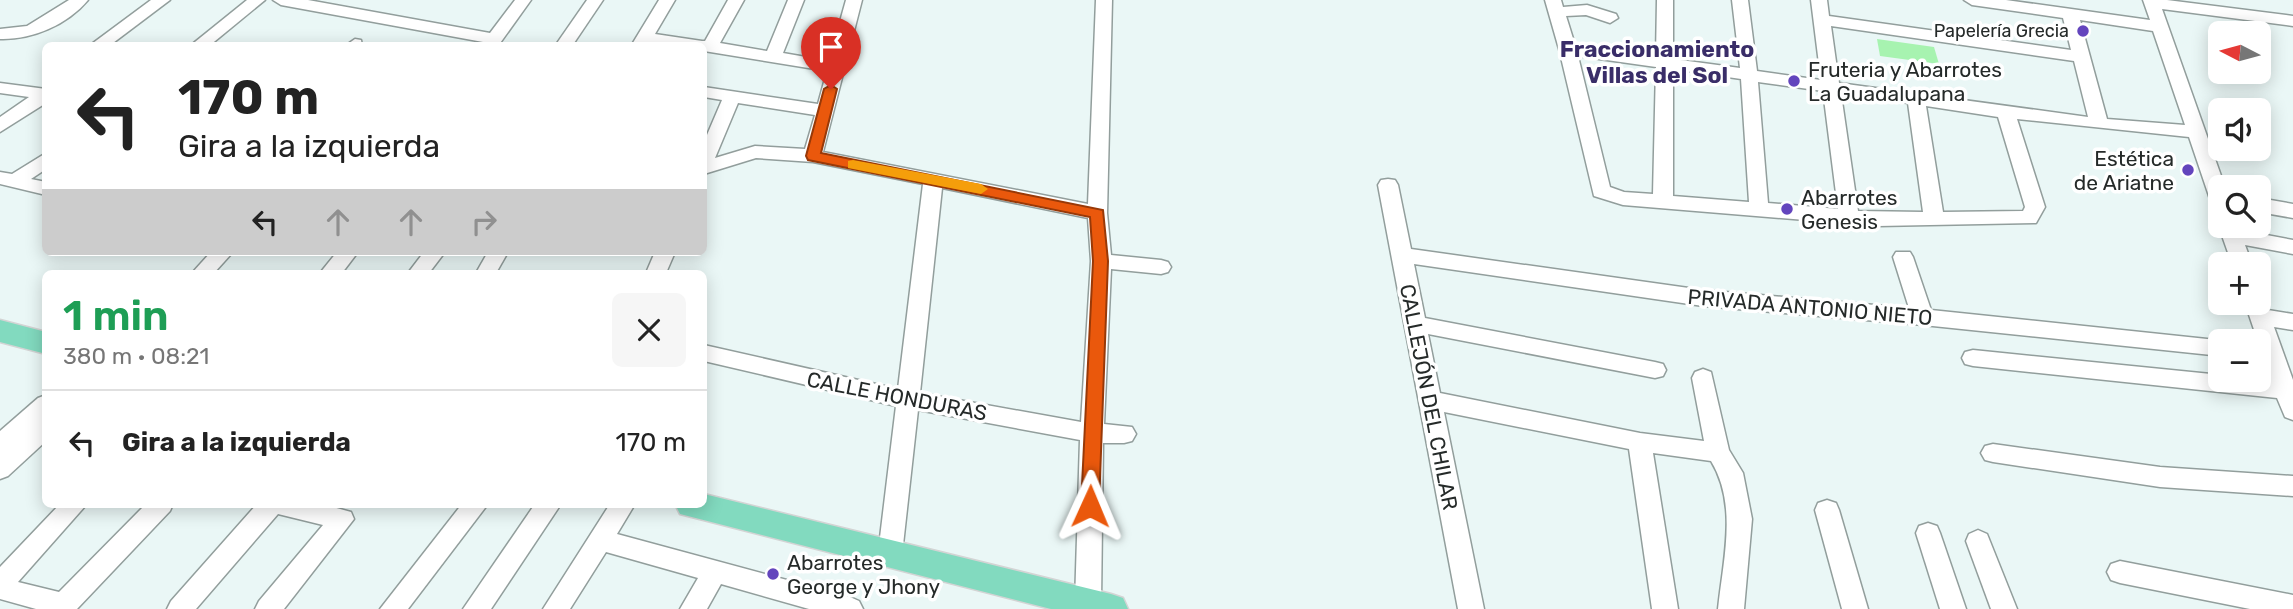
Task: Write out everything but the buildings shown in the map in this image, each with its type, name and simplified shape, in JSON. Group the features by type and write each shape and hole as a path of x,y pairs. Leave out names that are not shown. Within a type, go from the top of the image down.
{"main road":[{"path":"0,331 42,342"},
{"path":"707,508 1100,606"}],"street":[{"path":"0,34 20,35 36,30 80,0"},
{"path":"103,42 162,0"},
{"path":"120,42 178,0"},
{"path":"204,42 257,0"},
{"path":"281,0 491,42 523,0"},
{"path":"566,42 595,0"},
{"path":"642,41 667,0"},
{"path":"707,42 736,0"},
{"path":"773,57 796,0"},
{"path":"813,156 854,0"},
{"path":"1100,606 1092,432 1101,261 1097,213 1104,0"},
{"path":"1663,202 1665,0"},
{"path":"1740,0 1749,75 1759,210"},
{"path":"1819,0 1849,217"},
{"path":"1972,0 2161,27"},
{"path":"2263,0 2273,18"},
{"path":"2211,175 2152,1 2293,21"},
{"path":"1610,18 1588,5 1555,6 1568,49 1601,191 1623,198 1849,217 2029,218 2035,206 2006,112"},
{"path":"2070,13 2099,124"},
{"path":"1822,20 2081,57"},
{"path":"707,46 836,67"},
{"path":"1568,49 2006,112 2099,124 2196,132"},
{"path":"0,88 42,90"},
{"path":"0,113 42,90"},
{"path":"0,126 42,90"},
{"path":"707,93 825,111"},
{"path":"707,155 732,97"},
{"path":"1916,99 1934,218"},
{"path":"707,167 754,152 813,156 1097,213"},
{"path":"7,180 42,161"},
{"path":"890,554 933,179"},
{"path":"7,180 42,188"},
{"name":"CALLEJÓN DEL CHILAR","path":"1388,185 1472,609"},
{"path":"2271,207 2293,211"},
{"path":"2258,238 2293,247"},
{"name":"PRIVADA ANTONIO NIETO","path":"1401,255 1703,298 1923,317 2208,347"},
{"path":"205,270 219,256"},
{"path":"333,270 345,256"},
{"path":"420,270 432,256"},
{"path":"1903,257 1923,317"},
{"path":"1101,261 1161,267"},
{"path":"2271,314 2293,322"},
{"path":"1415,324 1655,370"},
{"name":"CALLE HONDURAS","path":"707,354 781,373 909,400 1092,432 1124,434"},
{"path":"1973,358 2291,405"},
{"path":"2271,363 2291,405"},
{"path":"1703,377 1718,452 1731,473 1740,519 1731,609"},
{"path":"1430,400 1640,442 1718,452"},
{"path":"0,469 7,447 42,408"},
{"path":"7,447 42,429"},
{"path":"1640,442 1665,609"},
{"path":"1993,453 2160,477 2293,486"},
{"path":"71,508 0,586 64,605 156,508"},
{"path":"180,609 268,508"},
{"path":"268,609 342,519 296,508"},
{"path":"393,609 473,508"},
{"path":"476,609 546,508"},
{"path":"556,609 620,508"},
{"path":"1827,510 1855,609"},
{"path":"1928,533 1953,609"},
{"path":"601,540 715,572 814,604 850,609"},
{"path":"1978,541 2004,609"},
{"path":"693,609 715,572"},
{"path":"2120,572 2293,606"}],"green space":[{"path":"1877,39 1934,47 1939,64 1880,56"}],"slow traffic":[{"path":"853,165 981,189"}],"place":[{"name":"Papelería Grecia","path":"2083,31"},
{"name":"Fruteria y Abarrotes La Guadalupana","path":"1794,81"},
{"name":"Estética de Ariatne","path":"2188,170"},
{"name":"Abarrotes Genesis","path":"1787,209"},
{"name":"Abarrotes George y Jhony","path":"773,574"}],"district":[{"name":"Fraccionamiento Villas del Sol","path":"1657,62"}],"route":[{"path":"831,89 813,156 1097,213 1101,261 1090,506"}]}
